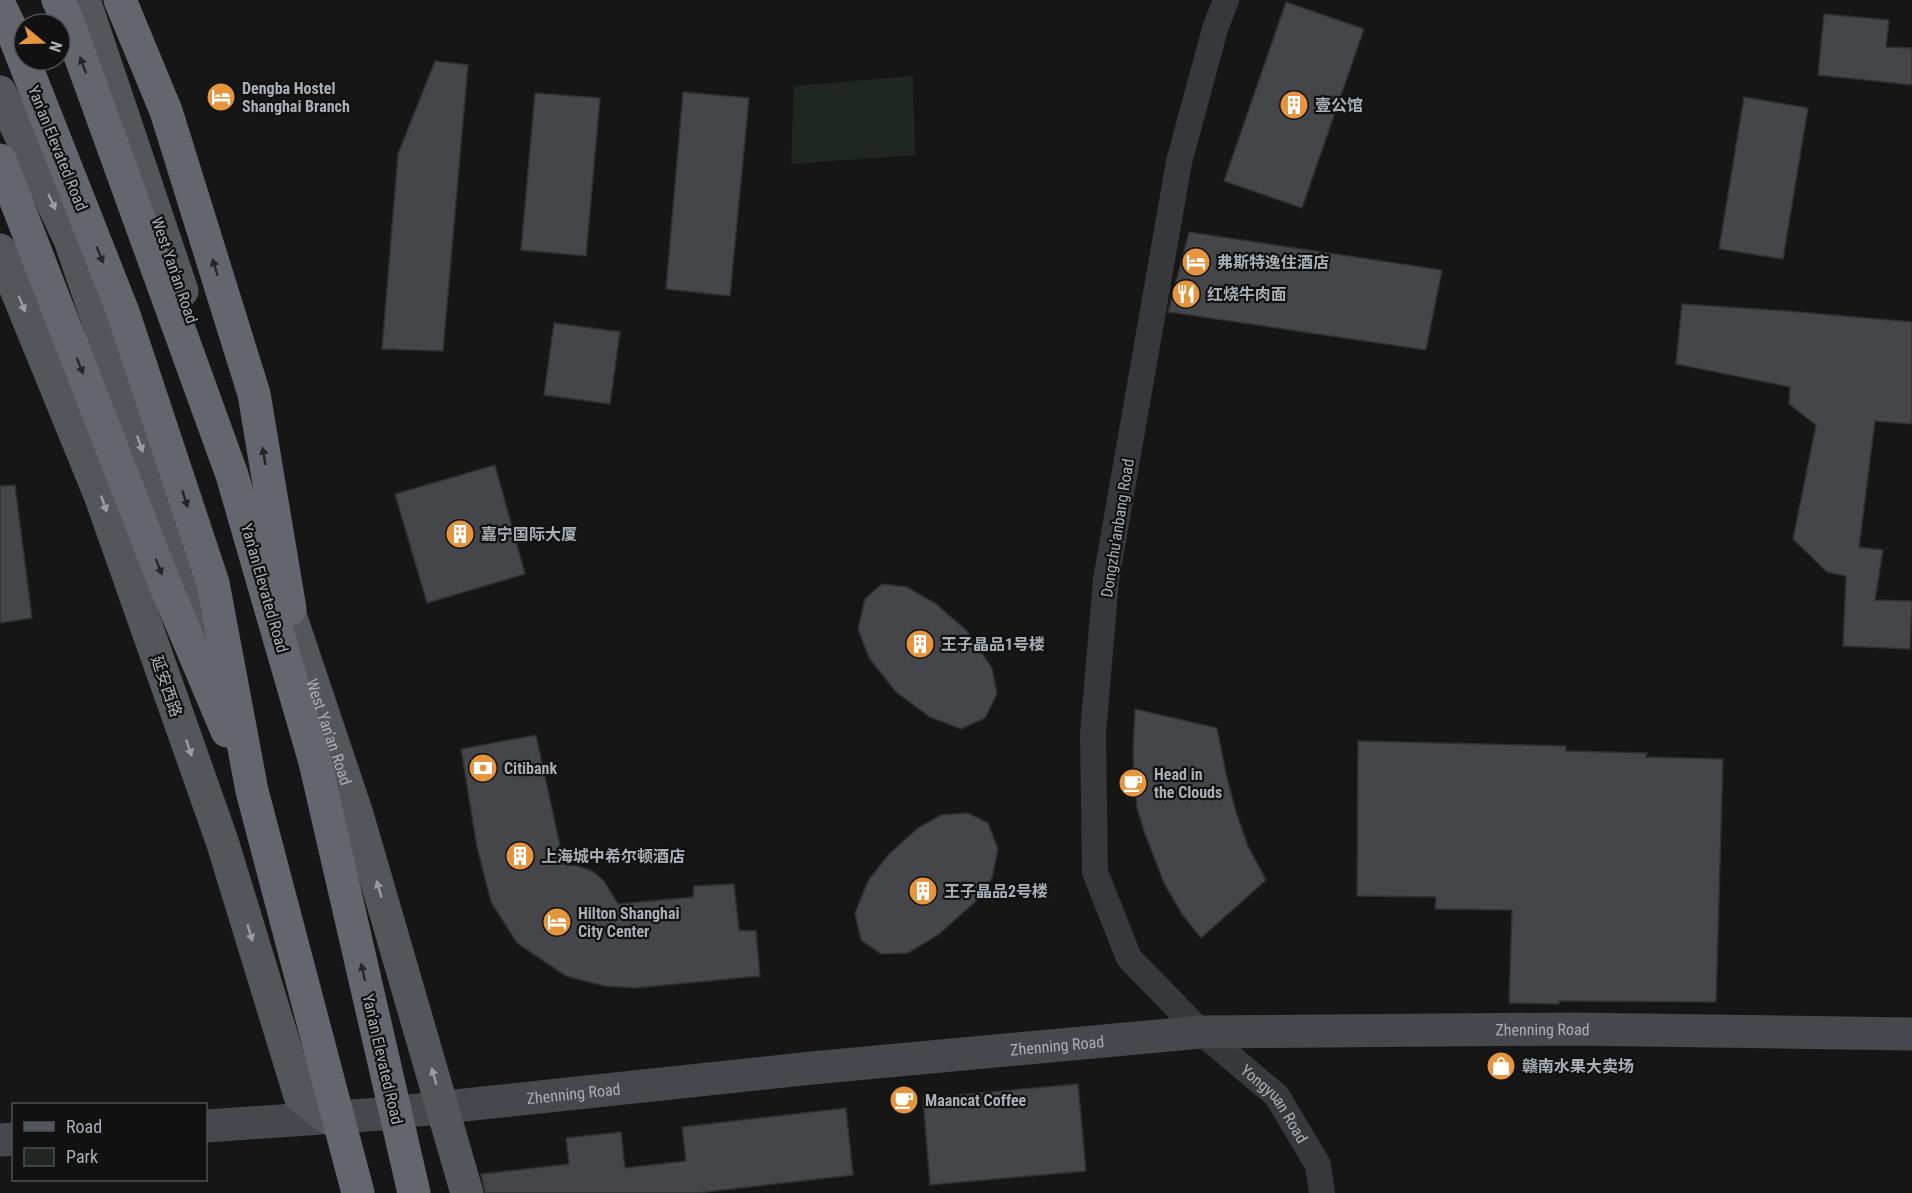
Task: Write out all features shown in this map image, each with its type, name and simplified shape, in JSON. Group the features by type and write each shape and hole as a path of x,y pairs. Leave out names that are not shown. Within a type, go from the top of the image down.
{"highway":[{"name":"Yan'an Elevated Road","path":"58,0 232,475 315,762 414,1193"},
{"path":"120,0 166,111 254,394 315,762"},
{"name":"Yan'an Elevated Road","path":"0,6 13,33 123,312 213,584 252,791 358,1193"},
{"path":"0,160 164,582 252,791"}],"main road":[{"name":"West Yan'an Road","path":"84,0 357,814 467,1193"},
{"path":"0,92 70,240 218,670 347,1193"},
{"path":"0,188 37,171"},
{"name":"延安西路","path":"0,250 100,495 222,841 300,1096 328,1118"},
{"path":"69,418 126,401"}],"street":[{"name":"Dongzhu'anbang Road","path":"1201,1032 1129,958 1095,872 1094,734 1106,580 1177,174 1215,29 1226,0"},
{"name":"Zhenning Road","path":"207,1126 444,1108 812,1068 1201,1032 1572,1029 1912,1034"},
{"name":"Yongyuan Road","path":"1201,1032 1277,1096 1317,1165 1322,1193"}],"green space":[{"path":"913,76 915,155 791,164 794,86"}],"building":[{"name":"壹公馆","path":"1286,2 1364,29 1302,208 1224,181"},
{"path":"1824,14 1889,20 1886,47 1912,48 1912,85 1818,75"},
{"path":"435,61 468,65 443,351 382,349 398,154"},
{"path":"683,92 749,98 730,296 666,289"},
{"path":"535,93 600,98 586,256 521,250"},
{"path":"1744,97 1808,108 1783,259 1719,249"},
{"path":"1189,232 1442,270 1426,350 1168,312"},
{"path":"1682,304 1912,322 1912,424 1875,421 1859,547 1883,550 1875,600 1912,601 1910,649 1843,646 1846,576 1827,572 1793,539 1816,425 1789,404 1790,387 1676,364"},
{"path":"554,323 620,332 610,404 544,395"},
{"name":"嘉宁国际大厦","path":"495,465 525,574 427,603 395,494"},
{"path":"15,485 32,618 0,623 0,486"},
{"name":"王子晶品1号楼","path":"882,584 907,587 935,603 967,631 992,668 997,694 985,718 961,729 930,717 896,692 869,658 858,629 865,599"},
{"path":"1135,709 1217,728 1236,812 1248,846 1266,880 1201,938 1182,914 1165,885 1137,808 1133,751"},
{"name":"上海城中希尔顿酒店","path":"536,735 564,864 592,871 604,881 618,904 693,897 694,886 734,884 739,930 756,931 760,976 635,988 604,986 566,976 517,943 491,902 477,847 461,749"},
{"path":"1358,741 1566,746 1566,751 1647,753 1646,757 1723,759 1716,1002 1509,1003 1512,910 1435,909 1436,897 1357,896"},
{"name":"王子晶品2号楼","path":"968,813 988,823 998,849 992,878 976,901 938,935 908,953 881,954 861,940 855,913 868,881 889,854 918,828 941,815"},
{"path":"1078,1084 1086,1171 930,1185 923,1098"},
{"path":"846,1108 853,1175 697,1193 485,1193 481,1174 569,1164 566,1138 621,1132 625,1168 686,1161 682,1127"}],"place":[{"name":"Dengba Hostel Shanghai Branch","path":"221,97"},
{"name":"壹公馆","path":"1294,105"},
{"name":"弗斯特逸住酒店","path":"1196,262"},
{"name":"红烧牛肉面","path":"1186,294"},
{"name":"嘉宁国际大厦","path":"460,534"},
{"name":"王子晶品1号楼","path":"920,644"},
{"name":"Citibank","path":"483,768"},
{"name":"Head in the Clouds","path":"1133,783"},
{"name":"上海城中希尔顿酒店","path":"520,856"},
{"name":"王子晶品2号楼","path":"923,891"},
{"name":"Hilton Shanghai City Center","path":"557,922"},
{"name":"赣南水果大卖场","path":"1501,1066"},
{"name":"Maancat Coffee","path":"904,1100"}]}
